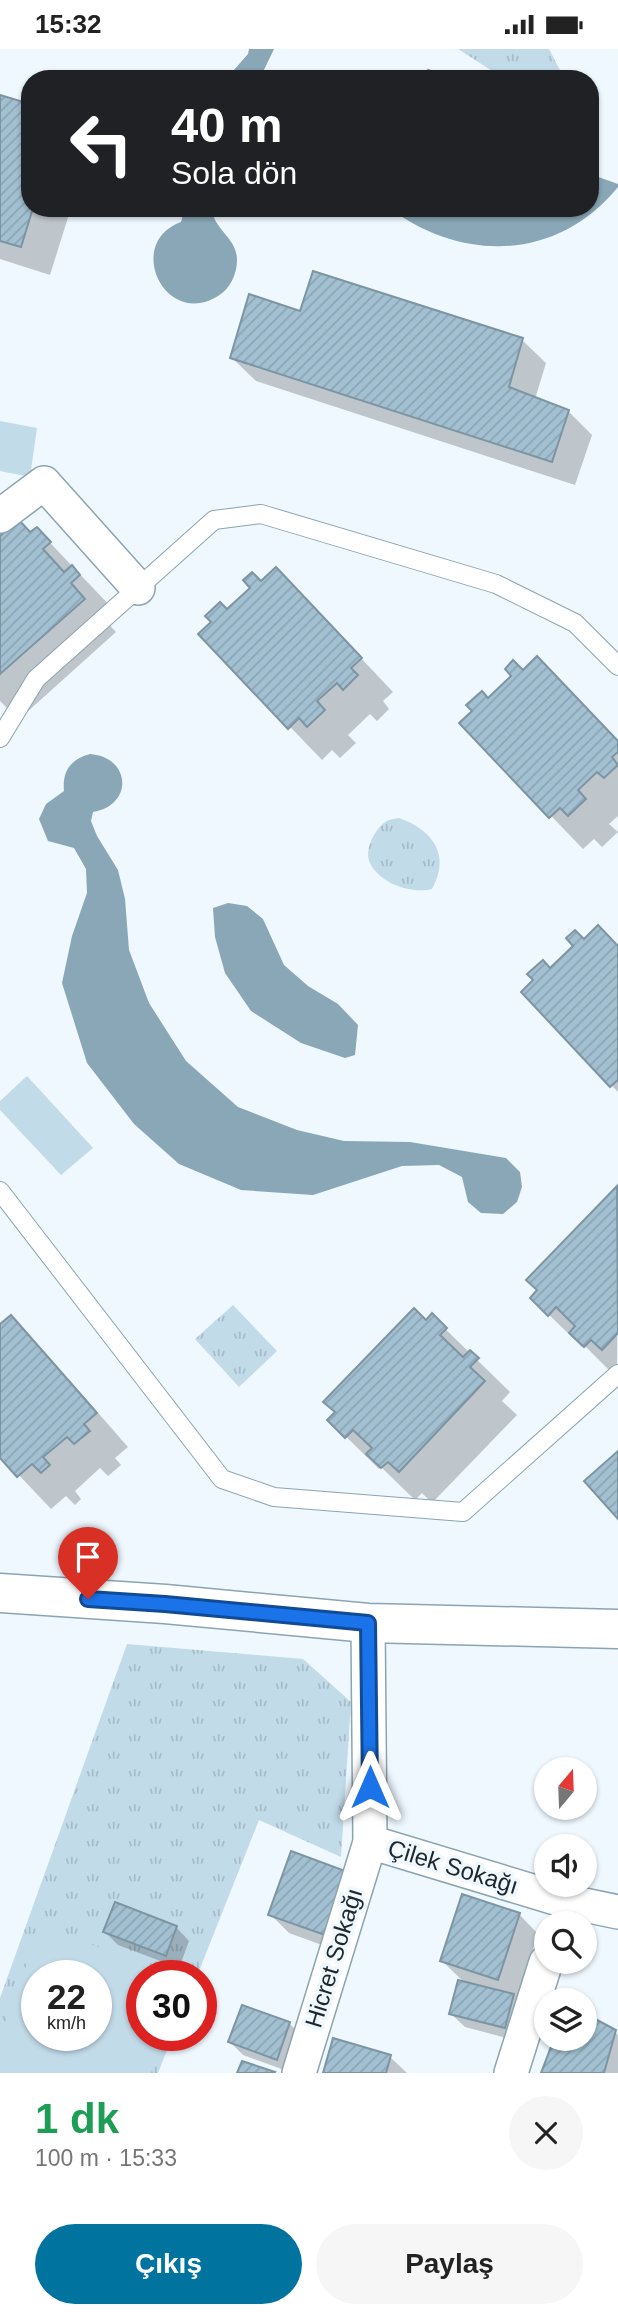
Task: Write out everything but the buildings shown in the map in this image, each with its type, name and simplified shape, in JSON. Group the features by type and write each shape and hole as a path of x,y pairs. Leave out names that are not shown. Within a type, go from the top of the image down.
{"street":[{"path":"0,516 44,483 138,588"},
{"path":"0,1593 165,1604 368,1623 618,1629"},
{"name":"Hicret Sokağı","path":"299,2073 370,1842 368,1623"},
{"name":"Çilek Sokağı","path":"370,1842 559,1911"},
{"name":"Çilek Sokağı","path":"597,1912 618,1912"},
{"path":"511,2073 542,1974"}],"lane":[{"path":"0,738 36,679 214,520 261,514 496,584 575,623 618,666"},
{"path":"0,1192 222,1479 274,1497 463,1512 618,1374"}],"green space":[{"path":"458,49 549,49 560,70 491,70"},
{"path":"0,421 37,428 30,477 0,471"},
{"path":"399,818 421,829 435,845 440,865 432,889 415,890 397,886 381,877 370,863 369,847 380,826"},
{"path":"27,1076 93,1148 61,1175 0,1110 0,1101"},
{"path":"233,1305 277,1351 239,1387 195,1339"},
{"path":"127,1644 303,1659 351,1702 341,1857 259,1820 203,1960 126,1960 126,2051 167,2051 158,2073 0,2073 0,1998"},
{"path":"41,1926 134,1960 126,1960 126,2051 159,2051 151,2073 0,2073 0,2036 21,1980 21,2051 112,2051 112,1960 28,1960"}],"shaded area":[{"path":"249,49 274,49 264,70 234,70 248,54"},
{"path":"599,177 618,184 599,206"},
{"path":"182,217 214,217 236,252 236,271 232,281 218,296 199,303 182,301 168,293 158,279 154,263 155,247 164,233 181,222"},
{"path":"404,217 585,217 567,229 539,241 509,246 478,245 448,238"},
{"path":"90,754 104,757 114,763 120,772 121,791 116,800 106,808 93,812 91,821 118,870 125,899 129,950 149,1003 186,1061 238,1107 297,1130 344,1141 410,1142 506,1158 520,1172 522,1187 517,1202 503,1214 481,1213 468,1202 462,1177 439,1165 402,1166 313,1195 241,1190 179,1164 134,1124 87,1063 62,983 72,936 87,893 86,869 74,848 48,841 39,819 46,804 64,791 69,767"},
{"path":"228,903 247,906 263,919 284,965 308,986 338,1004 358,1025 355,1055 345,1058 301,1043 251,1011 225,973 215,937 213,908"}],"route":[{"path":"88,1599 368,1623 370,1787"}]}
